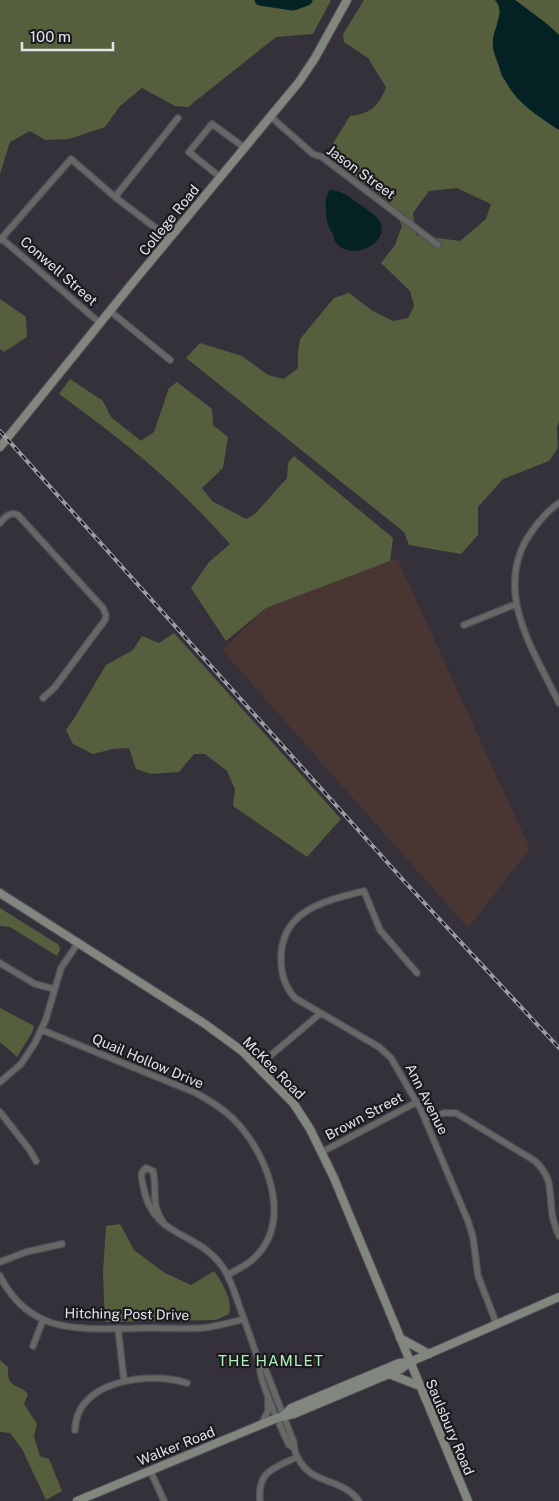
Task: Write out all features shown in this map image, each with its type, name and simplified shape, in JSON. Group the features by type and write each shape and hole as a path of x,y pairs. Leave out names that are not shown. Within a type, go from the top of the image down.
{"street":[{"name":"College Road","path":"0,448 299,82 315,58 347,0"},
{"name":"Jason Street","path":"271,116 313,154 322,157 438,245"},
{"path":"115,197 178,118"},
{"path":"220,178 189,152 212,124 244,148"},
{"path":"1,239 71,159 115,197 170,239"},
{"name":"Conwell Street","path":"1,239 101,324"},
{"name":"Conwell Street","path":"110,312 170,360"},
{"path":"559,503 551,508 532,530 517,560 515,579 516,604 519,617 528,640 559,703"},
{"path":"0,523 7,515 15,513 18,515 103,608 106,615 100,628 55,687 43,698"},
{"path":"464,625 516,604"},
{"name":"Ann Avenue","path":"417,973 380,930 364,891 324,902 309,909 290,926 283,941 281,962 287,987 296,998 385,1052 396,1065 417,1102 468,1221 473,1237 478,1276 497,1325"},
{"name":"McKee Road","path":"0,893 205,1024 242,1051 294,1104 322,1152 410,1362"},
{"path":"0,1082 24,1059 42,1030 61,968 78,943"},
{"path":"0,963 35,984 54,989"},
{"path":"258,1066 321,1013"},
{"name":"Quail Hollow Drive","path":"42,1030 196,1093 219,1107 248,1136 261,1158 270,1181 274,1217 269,1237 259,1253 245,1265 227,1275"},
{"name":"Brown Street","path":"322,1152 417,1102"},
{"path":"0,1112 36,1161"},
{"path":"425,1119 444,1113 456,1113 542,1167 549,1180 552,1213 559,1236"},
{"path":"165,1225 158,1216 154,1206 153,1171 146,1168 141,1174 145,1198 151,1212 165,1225 209,1253 227,1275 244,1318 260,1366 259,1371 268,1394 294,1443 297,1457 310,1473 346,1488 359,1501"},
{"path":"0,1262 26,1252 62,1244"},
{"name":"Hitching Post Drive","path":"0,1276 16,1301 42,1320 62,1326 200,1328 244,1318"},
{"name":"Walker Road","path":"77,1501 401,1369 410,1362 559,1297"},
{"path":"32,1346 42,1320"},
{"path":"118,1328 124,1380"},
{"path":"400,1338 429,1354"},
{"name":"Walker Road","path":"280,1417 292,1408 398,1363 410,1362"},
{"name":"Saulsbury Road","path":"410,1362 468,1501"},
{"path":"260,1366 265,1368 280,1417"},
{"path":"389,1374 420,1386"},
{"path":"75,1430 77,1416 83,1405 104,1389 124,1380 172,1379 187,1383"},
{"path":"261,1425 268,1411 268,1394"},
{"path":"260,1501 260,1483 263,1476 274,1468 297,1457"},
{"path":"150,1470 164,1501"}],"shaded area":[{"path":"495,0 515,0 559,35 559,130 521,102 502,75 493,46 499,15 498,5"},
{"path":"330,190 346,195 379,220 382,228 380,236 375,242 368,247 350,251 342,248 335,241 328,225 326,211 326,201"},
{"path":"397,558 530,849 468,928 222,650 266,608"}],"green space":[{"path":"0,0 331,0 313,34 276,37 188,107 175,106 142,88 120,106 105,127 69,139 45,140 30,131 10,142 0,174"},
{"path":"364,0 495,0 498,2 500,12 493,40 493,49 502,77 545,120 559,130 558,448 549,461 503,479 478,507 478,535 461,554 409,545 404,532 186,358 200,343 242,356 268,375 284,379 298,368 300,339 334,298 349,293 373,311 393,321 408,318 414,306 410,291 381,263 395,245 402,226 389,201 333,160 329,150 350,116 373,108 386,87 368,58 344,42 343,34","holes":["457,188 491,204 486,219 460,241 416,235 413,213 429,191"]},
{"path":"515,0 559,0 559,35 547,24"},
{"path":"0,299 26,317 27,337 4,352 0,349"},
{"path":"70,379 103,401 111,417 141,441 154,432 169,388 177,382 212,409 213,425 228,437 223,468 202,488 212,501 246,519 255,514 287,478 288,463 294,456 393,538 390,561 266,608 226,641 191,588 209,562 230,544 160,473 59,394"},
{"path":"174,633 341,819 307,857 233,806 235,789 227,771 205,754 194,754 179,772 151,774 136,769 129,748 113,749 93,754 73,744 66,730 106,665 133,650 142,636 159,643"},
{"path":"0,908 59,945 60,950 57,956 10,927 0,926"},
{"path":"0,1008 34,1026 32,1033 17,1057 0,1042"},
{"path":"120,1224 134,1250 165,1273 191,1285 214,1271 228,1297 229,1314 216,1320 105,1322 103,1273 106,1226"},
{"path":"0,1360 8,1367 11,1383 28,1394 24,1404 37,1424 34,1437 40,1456 49,1459 62,1491 46,1500 22,1449 10,1433 0,1432"}],"waterway":[{"path":"260,0 293,5 307,0"}],"railway":[{"path":"0,431 404,881 559,1048"}],"district":[{"name":"THE HAMLET","path":"271,1361"}]}
